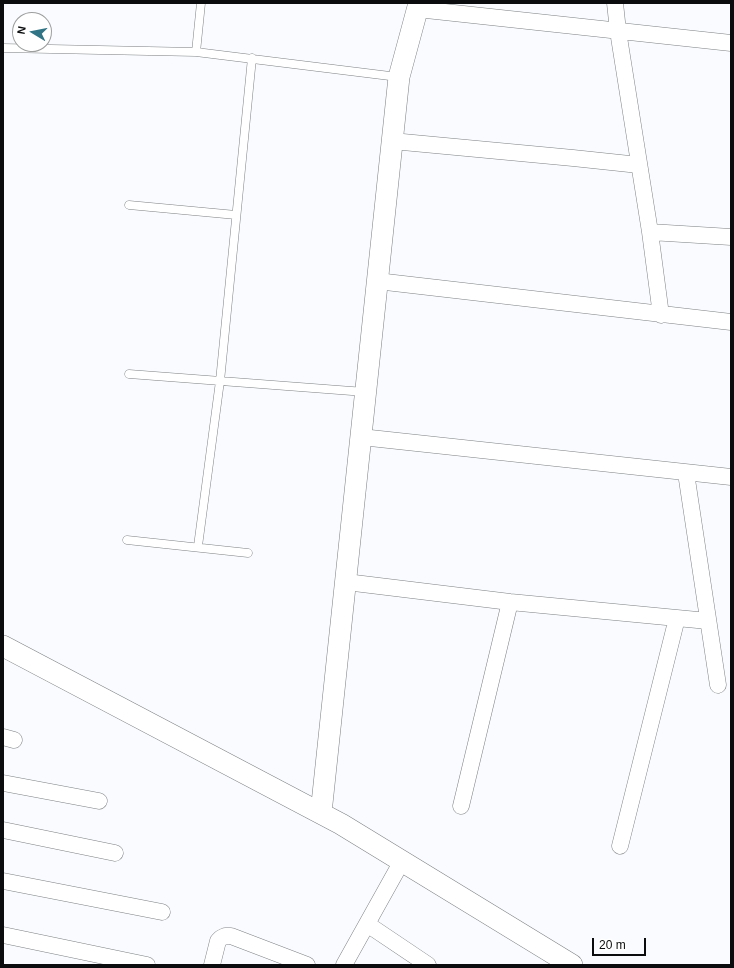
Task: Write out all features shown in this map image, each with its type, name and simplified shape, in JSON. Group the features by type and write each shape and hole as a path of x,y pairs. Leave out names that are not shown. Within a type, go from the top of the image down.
{"street":[{"path":"615,3 618,31 650,232 661,315"},
{"path":"321,814 399,77 418,6 618,31 731,43"},
{"path":"392,141 639,165"},
{"path":"650,232 731,237"},
{"path":"377,281 731,322"},
{"path":"361,437 731,477"},
{"path":"686,473 718,685"},
{"path":"346,582 510,602 708,621"},
{"path":"461,806 510,602"},
{"path":"620,846 677,618"},
{"path":"3,646 321,814 402,861 572,965"},
{"path":"3,783 99,801"},
{"path":"3,830 115,853"},
{"path":"344,965 402,861"},
{"path":"3,881 162,912"},
{"path":"367,924 428,965"},
{"path":"3,935 147,965"},
{"path":"212,965 218,941 224,936 231,936 307,965"}],"lane":[{"path":"196,52 201,3"},
{"path":"3,48 196,52 399,77"},
{"path":"198,546 220,381 252,58"},
{"path":"129,206 236,215"},
{"path":"129,374 366,392"},
{"path":"128,540 198,546 248,553"}]}
